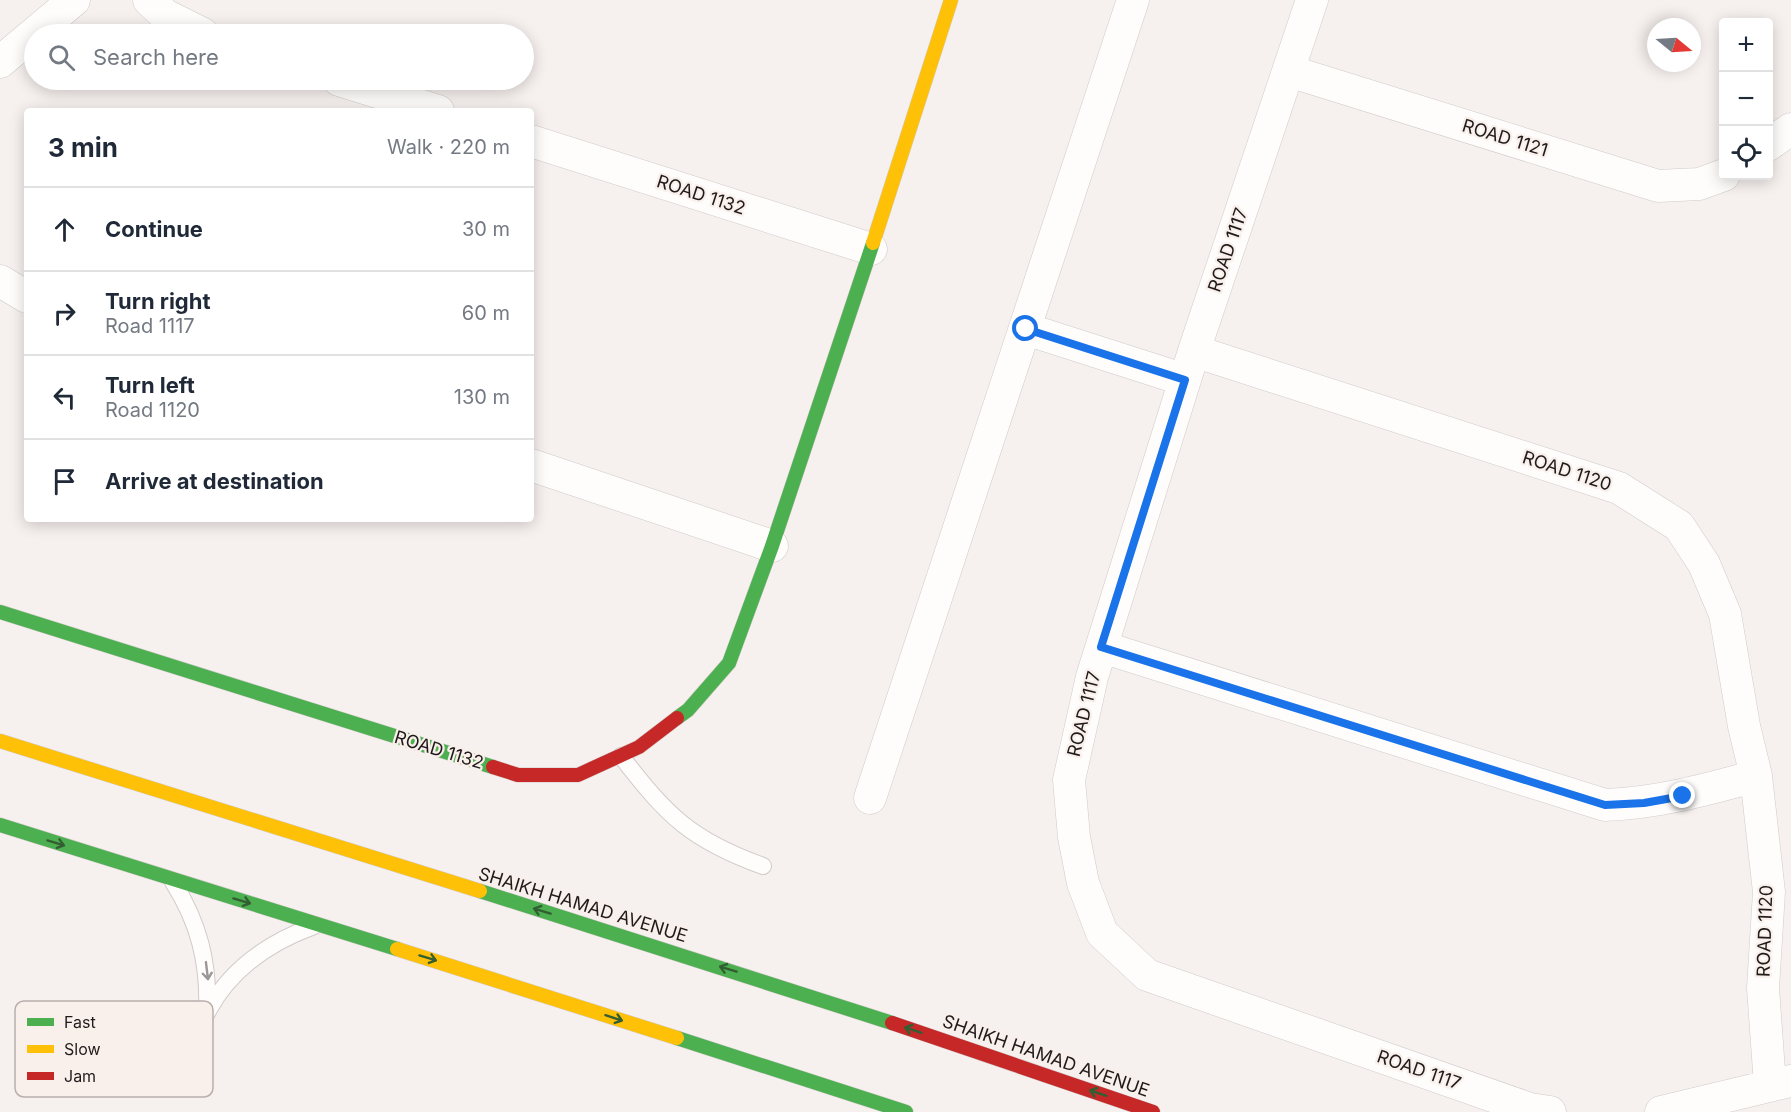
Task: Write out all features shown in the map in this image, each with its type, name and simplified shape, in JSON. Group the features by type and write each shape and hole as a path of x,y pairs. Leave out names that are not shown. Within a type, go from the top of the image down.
{"main road":[{"name":"ROAD 1132","path":"0,612 518,775 578,775 639,747 688,710 729,663 772,546 951,0"},
{"name":"SHAIKH HAMAD AVENUE","path":"0,741 796,990 1153,1112"},
{"path":"0,825 906,1112"}],"street":[{"path":"45,24 74,0"},
{"path":"149,0 165,15 183,24"},
{"path":"870,798 1133,0"},
{"name":"ROAD 1117","path":"1312,0 1190,366 1101,647 1079,729 1069,780 1074,837 1083,884 1102,933 1147,975 1530,1109 1550,1112"},
{"path":"0,62 24,42"},
{"name":"ROAD 1121","path":"1289,71 1658,186 1706,183 1719,177"},
{"path":"371,90 428,108"},
{"path":"1773,142 1791,129"},
{"name":"ROAD 1132","path":"534,142 871,249"},
{"path":"0,281 24,295"},
{"name":"ROAD 1120","path":"1026,329 1190,366 1619,488 1679,526 1704,564 1725,614 1744,726 1756,776 1769,892 1763,988 1781,1083"},
{"path":"534,466 772,546"},
{"path":"1101,647 1605,805 1644,803 1683,796 1756,776"},
{"path":"1661,1112 1781,1083"}],"lane":[{"path":"621,756 669,814 721,851 763,866"},
{"path":"171,878 186,902 202,946 208,983 207,1001"},
{"path":"213,1003 243,966 273,944 318,924"}],"traffic: fast":[{"path":"677,718 688,710 729,663 772,546 873,243"},
{"path":"0,612 493,767"},
{"path":"0,825 397,949"},
{"path":"480,891 892,1023"},
{"path":"677,1038 906,1112"}],"traffic: slow":[{"path":"873,243 951,0"},
{"path":"0,741 480,891"},
{"path":"397,949 677,1038"}],"traffic: jam":[{"path":"493,767 518,775 578,775 639,747 677,718"},
{"path":"892,1023 1153,1112"}],"route":[{"path":"1026,329 1185,380 1101,647 1605,805 1644,803 1683,796"}]}
